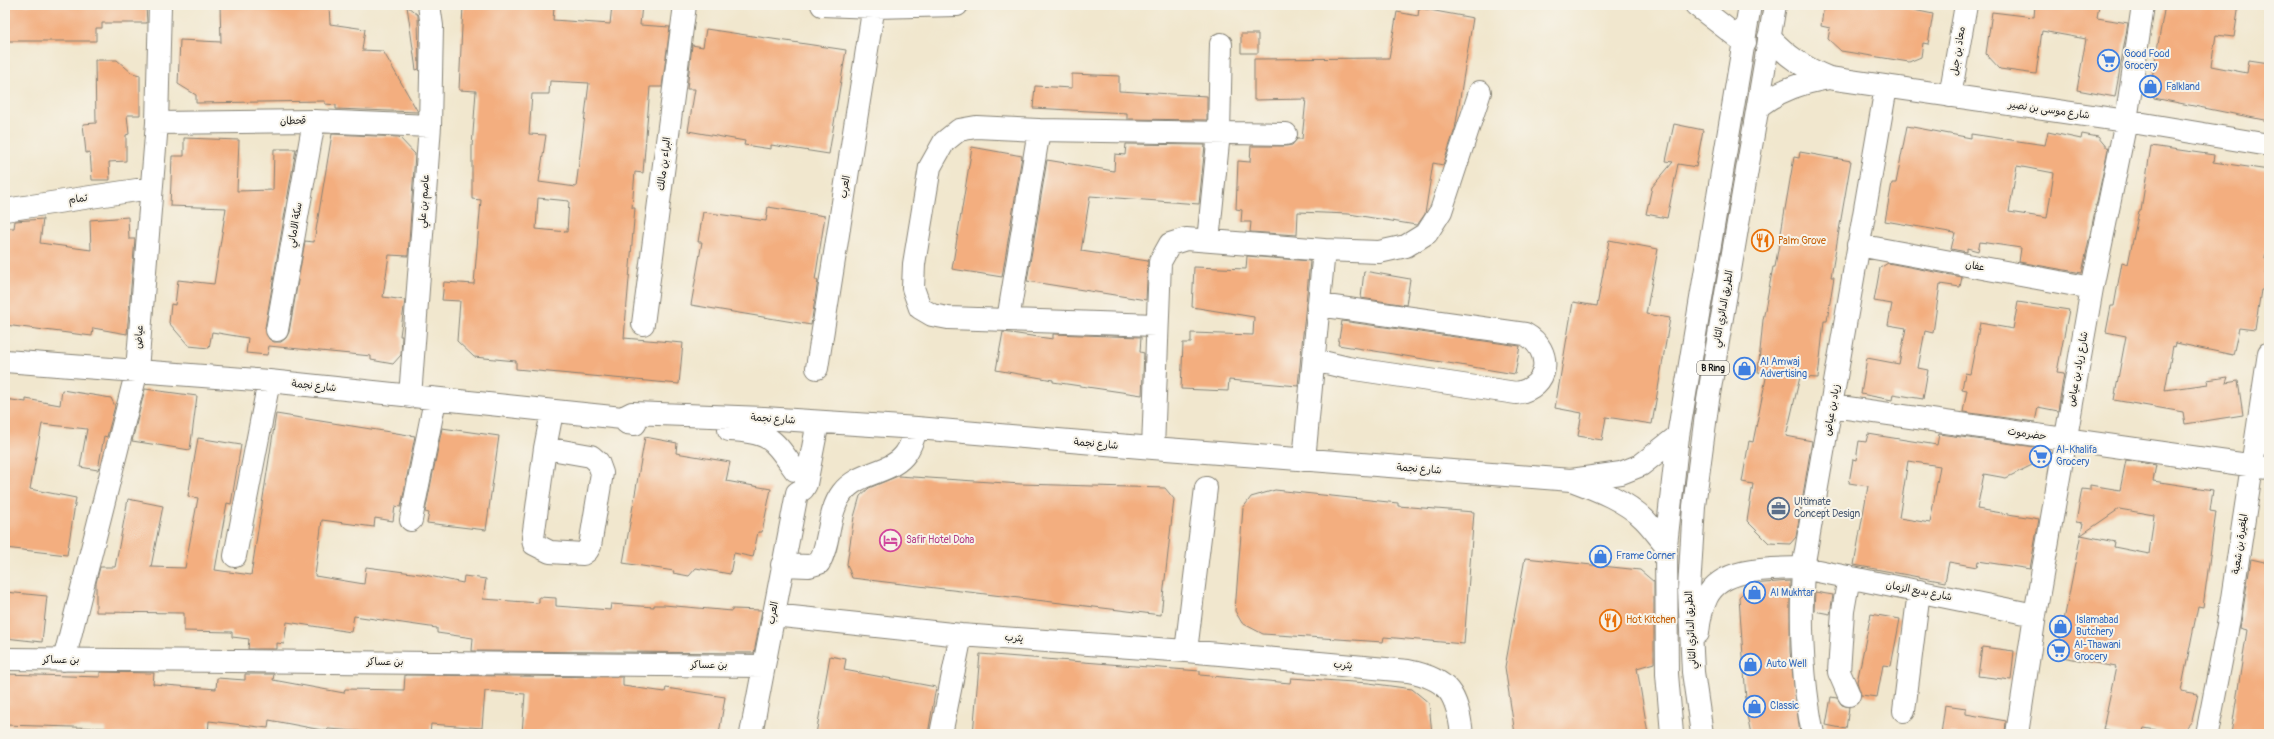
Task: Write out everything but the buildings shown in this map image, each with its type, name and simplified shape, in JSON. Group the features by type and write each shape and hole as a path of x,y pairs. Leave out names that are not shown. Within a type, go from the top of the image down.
{"street":[{"name":"عياض","path":"64,660 137,370 150,188 157,123 160,5"},
{"name":"عاصم بن علي","path":"410,397 430,126 432,26 429,5"},
{"name":"البراء بن مالك","path":"643,324 685,5"},
{"path":"822,5 957,5"},
{"path":"1696,5 1745,43"},
{"name":"B Ring","path":"1672,734 1667,674 1666,545 1678,436 1745,43 1750,5"},
{"name":"الطريق الدائري الثاني","path":"1702,734 1693,672 1689,589 1694,506 1708,400 1775,5"},
{"name":"معاذ بن جبل","path":"1950,96 1966,5"},
{"name":"شارع زياد بن عياض","path":"2017,734 2035,615 2092,288 2126,121 2143,5"},
{"name":"العرب","path":"817,368 874,6"},
{"name":"شارع موسى بن نصير","path":"1769,37 1782,51 1797,63 1828,78 2126,121 2269,145"},
{"path":"1208,241 1219,133 1221,44"},
{"name":"شارع موسى بن نصير","path":"1759,106 1775,94 1793,85 1828,78"},
{"name":"زياد بن عياض","path":"1813,734 1806,701 1802,643 1801,609 1803,568 1886,87"},
{"path":"1153,448 1156,325 1160,262 1170,244 1186,240 1324,250 1379,252 1406,246 1427,233 1441,211 1480,92"},
{"name":"قحطان","path":"157,123 314,121 430,126"},
{"name":"سكة الاماني","path":"277,330 314,121"},
{"path":"1156,325 948,318 932,315 920,308 913,288 914,264 930,167 944,142 959,130 976,127 1039,130 1286,134"},
{"path":"1008,320 1039,130"},
{"name":"تمام","path":"5,210 150,188"},
{"name":"عفان","path":"1858,245 2092,288"},
{"path":"1304,460 1324,250"},
{"path":"1314,360 1348,368 1516,393 1526,391 1534,386 1541,377 1545,358 1538,344 1524,334 1319,304"},
{"name":"المغيرة بن شعبة","path":"2207,734 2260,467 2269,353"},
{"name":"شارع نجمة","path":"5,361 269,381 435,400 622,418 632,413 763,426 811,421 917,428 1153,448 1571,480 1621,473 1641,465 1678,436"},
{"path":"1310,394 1333,375 1348,368"},
{"path":"235,556 269,381"},
{"path":"410,520 435,400"},
{"name":"حضرموت","path":"1832,406 2260,467"},
{"path":"544,448 591,456 598,462 602,473 590,546 583,554 550,552 534,544 533,538 544,448 552,412"},
{"name":"العرب","path":"798,493 792,487 795,470 811,421"},
{"name":"العرب","path":"751,734 782,565 798,493 806,484 811,421"},
{"name":"شارع نجمة","path":"763,426 795,470"},
{"path":"782,565 809,566 819,563 827,544 834,511 841,494 859,478 897,462 906,454 917,428"},
{"name":"شارع نجمة","path":"1571,480 1592,488 1626,506 1644,518 1666,545"},
{"path":"1186,651 1206,488"},
{"name":"شارع بديع الزمان","path":"1693,672 1698,631 1707,597 1719,584 1735,575 1760,568 1803,568 2035,615"},
{"path":"1849,578 1843,611 1840,672 1850,695"},
{"path":"1904,711 1919,592"},
{"name":"يثرب","path":"773,615 961,635 1186,651 1408,671 1425,674 1439,681 1451,694 1459,709 1462,734"},
{"path":"942,734 961,635"},
{"name":"بن عساكر","path":"5,659 764,666"}],"place":[{"name":"Good Food Grocery","path":"2108,60"},
{"name":"Falkland","path":"2151,87"},
{"name":"Palm Grove","path":"1762,241"},
{"name":"Al Amwaj Advertising","path":"1745,368"},
{"name":"Al-Khalifa Grocery","path":"2041,456"},
{"name":"Ultimate Concept Design","path":"1778,508"},
{"name":"Safir Hotel Doha","path":"891,540"},
{"name":"Frame Corner","path":"1601,556"},
{"name":"Al Mukhtar","path":"1755,593"},
{"name":"Hot Kitchen","path":"1610,620"},
{"name":"Islamabad Butchery","path":"2061,626"},
{"name":"Al-Thawani Grocery","path":"2058,651"},
{"name":"Auto Well","path":"1751,664"},
{"name":"Classic","path":"1754,706"}]}
